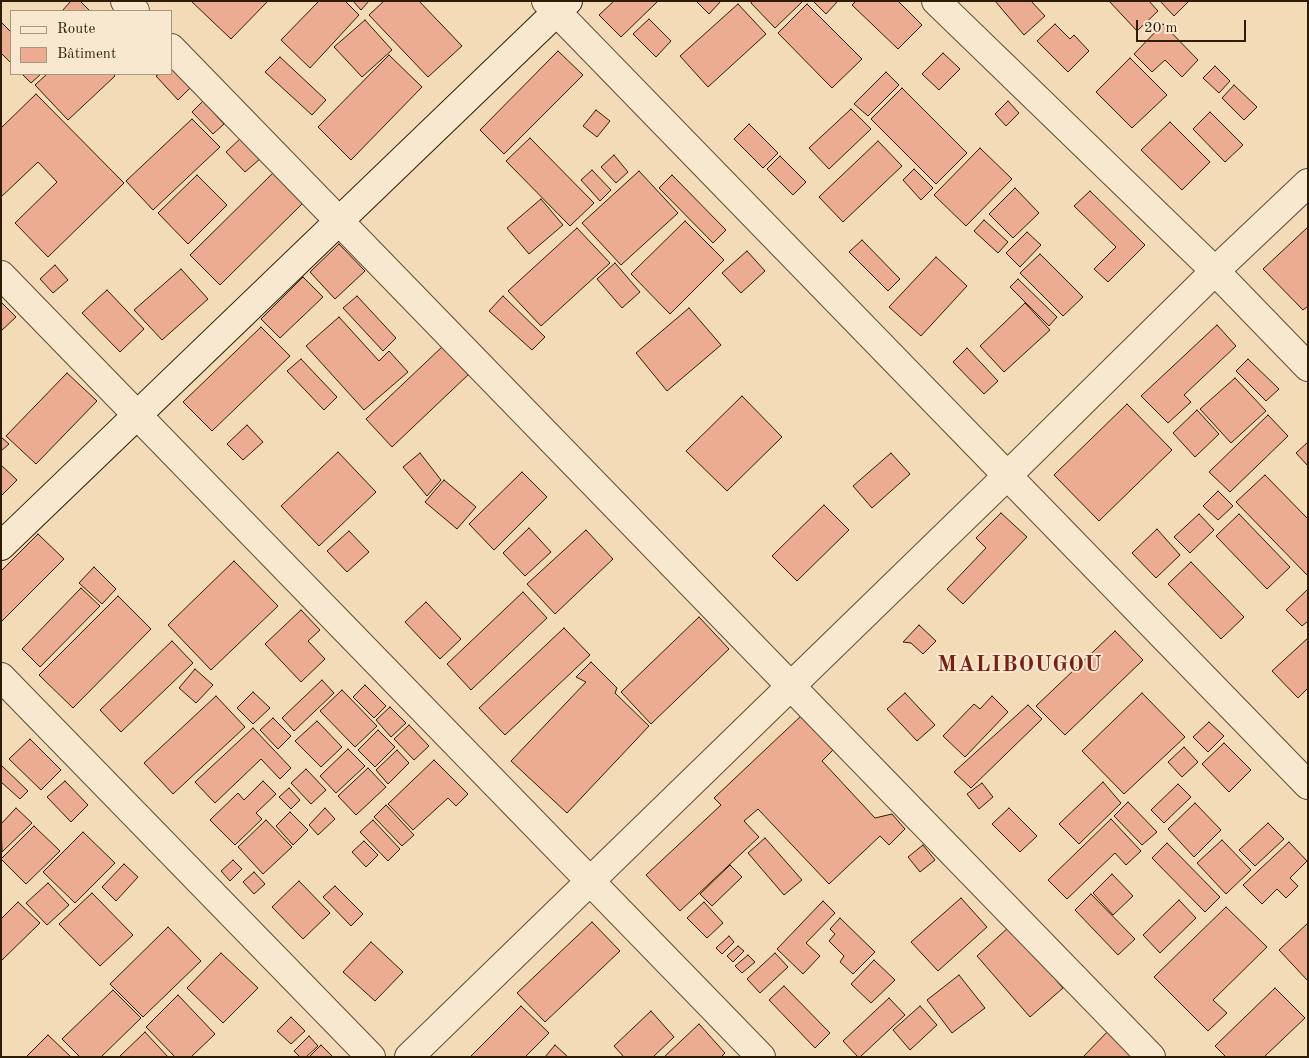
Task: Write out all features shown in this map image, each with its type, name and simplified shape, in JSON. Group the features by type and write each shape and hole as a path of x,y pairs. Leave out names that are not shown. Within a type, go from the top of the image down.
{"street":[{"path":"125,1 134,10"},
{"path":"936,1 1215,271 1308,367"},
{"path":"1,546 339,221 557,5 1007,476 1308,785"},
{"path":"172,49 1151,1057"},
{"path":"410,1057 1215,271 1308,183"},
{"path":"1,275 761,1057"},
{"path":"1,677 371,1057"}],"building":[{"path":"71,1 80,1 89,10 63,10"},
{"path":"191,1 268,1 231,39"},
{"path":"319,1 345,1 359,15 310,68 281,40"},
{"path":"353,1 369,1 361,10"},
{"path":"384,1 419,1 462,46 428,77 369,15"},
{"path":"614,1 658,1 621,37 599,15"},
{"path":"696,1 721,1 709,14"},
{"path":"752,1 803,1 775,28 751,3"},
{"path":"813,1 838,1 826,14"},
{"path":"856,1 898,1 922,25 898,49 852,5"},
{"path":"995,1 1031,1 1045,16 1024,35"},
{"path":"1109,1 1149,1 1158,11 1137,31"},
{"path":"1160,1 1189,1 1174,16"},
{"path":"738,4 766,34 708,87 680,56"},
{"path":"807,4 862,59 832,88 778,33"},
{"path":"649,19 671,41 656,57 633,34"},
{"path":"365,20 392,50 362,77 334,47"},
{"path":"1,22 10,31 10,62 1,53"},
{"path":"1055,24 1070,39 1074,35 1089,51 1068,72 1037,41"},
{"path":"1163,24 1198,60 1182,77 1165,60 1152,72 1134,54"},
{"path":"558,51 583,75 504,154 480,130"},
{"path":"943,53 960,69 939,90 922,74"},
{"path":"389,55 422,87 351,160 318,127"},
{"path":"280,57 326,100 312,115 265,72"},
{"path":"1130,58 1167,95 1132,128 1096,92"},
{"path":"1215,66 1230,81 1219,93 1203,78"},
{"path":"172,68 190,88 178,100 156,76 172,75"},
{"path":"886,72 899,85 868,116 854,104"},
{"path":"23,75 40,75 31,83"},
{"path":"46,75 115,76 68,120 35,85"},
{"path":"1234,85 1257,107 1244,120 1222,98"},
{"path":"902,88 967,153 936,184 871,119"},
{"path":"36,94 124,183 48,257 15,223 57,182 38,162 1,197 1,128"},
{"path":"203,101 224,124 213,134 192,112"},
{"path":"1008,101 1019,113 1006,126 995,114"},
{"path":"851,109 871,129 829,169 809,148"},
{"path":"596,110 610,121 597,137 583,126"},
{"path":"1210,112 1243,145 1225,162 1193,129"},
{"path":"192,119 220,147 153,210 126,181"},
{"path":"1170,122 1210,162 1182,190 1141,150"},
{"path":"749,124 778,153 763,168 734,139"},
{"path":"242,137 261,158 245,172 226,152"},
{"path":"530,138 594,203 570,226 506,161"},
{"path":"878,141 902,166 843,222 819,197"},
{"path":"980,148 1012,179 966,226 934,195"},
{"path":"614,155 628,172 616,183 601,167"},
{"path":"780,156 806,182 793,195 767,169"},
{"path":"914,169 933,188 921,200 903,180"},
{"path":"592,170 611,190 600,201 581,180"},
{"path":"639,171 678,213 621,265 582,223"},
{"path":"273,173 303,203 220,285 190,255"},
{"path":"197,175 227,205 188,244 158,213"},
{"path":"672,175 726,230 713,243 659,188"},
{"path":"1015,188 1039,213 1013,238 989,214"},
{"path":"1090,191 1145,245 1108,282 1094,269 1116,247 1074,206"},
{"path":"541,199 563,225 529,254 507,228"},
{"path":"984,220 1008,242 998,253 974,231"},
{"path":"685,221 724,260 670,314 631,274"},
{"path":"1308,227 1308,306 1303,310 1263,269"},
{"path":"577,228 610,263 541,326 508,291"},
{"path":"1027,232 1041,245 1020,267 1006,253"},
{"path":"862,240 900,279 888,291 849,252"},
{"path":"339,244 365,271 335,299 310,272"},
{"path":"747,251 765,271 741,293 722,273"},
{"path":"1040,254 1083,297 1063,316 1020,273"},
{"path":"936,257 967,286 921,336 889,307"},
{"path":"615,263 640,292 622,308 597,279"},
{"path":"55,265 68,280 53,293 40,279"},
{"path":"181,269 208,299 162,340 134,310"},
{"path":"303,277 323,297 280,338 261,319"},
{"path":"1018,279 1057,317 1049,326 1010,287"},
{"path":"107,290 144,329 120,352 82,313"},
{"path":"357,296 396,338 383,351 343,308"},
{"path":"503,296 545,337 532,350 489,311"},
{"path":"1,302 16,317 1,331"},
{"path":"1025,303 1050,330 1004,372 980,346"},
{"path":"689,308 721,345 667,391 636,353"},
{"path":"339,317 379,361 389,351 408,372 364,410 306,346"},
{"path":"1217,325 1236,346 1184,395 1191,402 1168,423 1141,396"},
{"path":"261,327 290,356 212,431 183,402"},
{"path":"443,346 469,374 392,447 366,419"},
{"path":"967,348 998,381 984,394 953,362"},
{"path":"301,359 337,397 324,410 287,371"},
{"path":"1248,359 1279,389 1266,401 1236,371"},
{"path":"67,373 97,401 36,464 6,436"},
{"path":"1235,378 1266,411 1231,443 1200,409"},
{"path":"742,396 782,437 727,491 686,451"},
{"path":"1127,404 1172,450 1099,521 1054,475"},
{"path":"1197,410 1219,434 1195,457 1173,433"},
{"path":"1268,415 1288,436 1230,492 1209,472"},
{"path":"247,425 263,442 243,460 227,444"},
{"path":"1,437 9,444 1,451"},
{"path":"1308,442 1308,466 1296,453"},
{"path":"338,452 376,492 319,546 281,506"},
{"path":"420,453 441,480 427,496 403,467"},
{"path":"891,453 910,474 872,508 853,486"},
{"path":"1,465 17,480 1,496"},
{"path":"522,472 547,497 494,550 469,524"},
{"path":"1265,475 1308,519 1308,576 1236,502"},
{"path":"444,480 476,507 457,529 425,502"},
{"path":"1218,491 1233,506 1218,520 1203,506"},
{"path":"824,505 849,530 797,581 772,556"},
{"path":"1001,513 1027,537 963,604 947,589 986,548 976,538"},
{"path":"1199,514 1214,530 1190,553 1174,537"},
{"path":"1239,514 1290,567 1267,589 1216,536"},
{"path":"529,528 551,552 525,576 503,553"},
{"path":"1157,529 1180,555 1156,578 1132,553"},
{"path":"586,530 613,559 555,614 527,584"},
{"path":"349,531 369,552 347,572 327,551"},
{"path":"38,534 64,559 1,622 1,571"},
{"path":"234,561 278,606 211,670 168,625"},
{"path":"1191,562 1244,617 1221,639 1168,584"},
{"path":"94,567 116,589 102,604 79,583"},
{"path":"81,588 100,606 40,667 22,649"},
{"path":"1308,589 1308,621 1302,626 1286,610"},
{"path":"523,592 547,618 471,690 447,664"},
{"path":"118,596 151,629 73,708 39,675"},
{"path":"426,602 461,639 440,659 405,622"},
{"path":"301,610 320,630 308,641 325,659 301,682 265,644"},
{"path":"699,617 729,649 651,724 621,692"},
{"path":"919,625 936,641 923,654 911,643 903,642"},
{"path":"564,628 590,655 505,735 479,708"},
{"path":"1115,631 1143,660 1065,735 1036,706"},
{"path":"1308,638 1308,688 1298,698 1272,671"},
{"path":"172,641 193,663 121,732 100,710"},
{"path":"591,662 617,688 615,693 649,726 567,813 511,761 586,682 576,677"},
{"path":"195,669 213,685 196,703 179,688"},
{"path":"322,680 334,693 294,731 282,718"},
{"path":"365,685 386,706 374,718 353,697"},
{"path":"342,690 377,726 355,747 320,711"},
{"path":"253,692 270,708 253,724 237,708"},
{"path":"905,693 935,725 917,741 887,709"},
{"path":"1142,693 1185,737 1124,794 1082,751"},
{"path":"216,696 245,727 173,794 144,763"},
{"path":"992,696 1008,712 965,757 943,736 974,704 980,709"},
{"path":"1028,705 1042,719 971,788 954,772"},
{"path":"390,707 406,723 391,737 376,720"},
{"path":"801,716 833,750 822,761 875,818 892,814 905,829 889,845 880,836 829,884 758,809 744,821 759,837 680,911 646,875 721,805 714,798"},
{"path":"273,718 291,736 278,749 260,730"},
{"path":"317,721 342,747 321,767 295,741"},
{"path":"1209,722 1224,736 1208,752 1193,737"},
{"path":"409,725 429,746 414,760 394,739"},
{"path":"253,728 291,768 280,779 261,759 215,803 195,782"},
{"path":"378,730 395,747 375,767 358,750"},
{"path":"30,739 61,770 41,790 9,759"},
{"path":"1224,743 1251,770 1229,792 1202,764"},
{"path":"1184,747 1198,762 1182,777 1168,762"},
{"path":"348,749 365,766 336,793 320,776"},
{"path":"397,750 409,763 388,784 376,770"},
{"path":"434,760 468,794 456,806 448,798 413,830 388,804"},
{"path":"1,765 28,791 20,799 1,782"},
{"path":"368,768 386,787 356,815 338,796"},
{"path":"306,769 326,790 311,804 291,783"},
{"path":"65,781 88,805 71,822 47,797"},
{"path":"263,781 276,794 256,813 262,819 235,845 210,820 238,793 244,800"},
{"path":"1103,782 1121,803 1079,844 1059,824"},
{"path":"982,783 993,797 979,809 967,794"},
{"path":"1178,784 1191,797 1164,823 1151,810"},
{"path":"289,788 300,800 291,809 279,797"},
{"path":"1128,802 1157,832 1142,845 1114,816"},
{"path":"1195,803 1221,830 1194,857 1168,829"},
{"path":"386,805 414,835 402,846 374,817"},
{"path":"16,808 32,823 2,852 1,824"},
{"path":"325,808 335,819 318,835 309,825"},
{"path":"1009,808 1037,836 1020,852 992,824"},
{"path":"290,812 308,830 293,845 276,826"},
{"path":"1111,819 1141,851 1126,865 1115,853 1067,899 1048,880"},
{"path":"266,820 292,847 263,874 238,847"},
{"path":"373,820 400,849 388,861 360,832"},
{"path":"1268,823 1284,839 1255,866 1239,850"},
{"path":"34,826 60,851 26,884 1,859"},
{"path":"83,832 115,863 75,903 43,872"},
{"path":"765,838 802,880 784,895 748,853"},
{"path":"1222,840 1251,870 1226,894 1197,863"},
{"path":"364,841 378,855 366,867 352,852"},
{"path":"1289,842 1307,861 1290,878 1298,886 1286,898 1277,889 1262,904 1243,885"},
{"path":"1167,843 1220,897 1205,912 1152,858"},
{"path":"923,845 935,860 920,872 908,857"},
{"path":"233,860 242,869 230,881 221,871"},
{"path":"124,864 138,877 116,901 102,887"},
{"path":"730,865 742,877 712,906 700,894"},
{"path":"254,872 265,884 254,894 243,882"},
{"path":"1112,874 1133,896 1113,915 1093,893"},
{"path":"299,881 330,913 303,939 272,907"},
{"path":"48,883 69,905 47,925 26,903"},
{"path":"335,886 363,914 351,926 323,897"},
{"path":"92,893 133,935 100,966 59,924"},
{"path":"1091,894 1135,939 1118,955 1075,910"},
{"path":"961,898 987,927 938,971 911,942"},
{"path":"1179,900 1196,918 1160,953 1143,935"},
{"path":"823,901 835,913 806,943 820,956 803,974 777,949"},
{"path":"18,902 40,923 1,961 1,919"},
{"path":"704,902 723,923 707,938 687,918"},
{"path":"1226,907 1267,947 1213,1000 1227,1013 1208,1031 1154,977"},
{"path":"840,918 875,952 853,974 840,962 844,956 829,941 835,934 830,929"},
{"path":"592,922 620,951 545,1022 517,993"},
{"path":"1308,923 1308,981 1279,950"},
{"path":"168,927 201,961 143,1017 110,984"},
{"path":"1009,927 1063,988 1030,1017 977,956"},
{"path":"729,936 734,942 722,954 716,948"},
{"path":"371,942 403,972 375,1001 343,972"},
{"path":"738,946 744,951 733,962 727,956"},
{"path":"221,953 258,988 223,1023 187,988"},
{"path":"775,953 788,967 760,993 747,979"},
{"path":"748,955 755,962 742,973 735,966"},
{"path":"874,960 895,980 871,1003 851,984"},
{"path":"959,975 985,1008 952,1033 927,1000"},
{"path":"784,986 830,1033 815,1048 769,1000"},
{"path":"1275,988 1305,1018 1264,1057 1226,1057 1215,1046"},
{"path":"113,990 141,1018 101,1057 80,1057 62,1039"},
{"path":"178,995 215,1034 191,1057 175,1057 146,1027"},
{"path":"889,998 905,1015 858,1057 843,1041"},
{"path":"521,1006 549,1033 525,1057 470,1057"},
{"path":"920,1006 937,1025 910,1050 893,1030"},
{"path":"651,1011 674,1037 653,1057 624,1057 614,1046"},
{"path":"291,1017 305,1031 291,1044 277,1031"},
{"path":"699,1024 725,1053 721,1057 664,1057"},
{"path":"1110,1029 1139,1057 1083,1057"},
{"path":"145,1032 168,1057 119,1057"},
{"path":"48,1035 71,1057 26,1057"},
{"path":"309,1036 318,1046 306,1057 300,1057 294,1051"},
{"path":"321,1045 333,1057 309,1057"},
{"path":"555,1045 568,1057 545,1057"}],"district":[{"name":"MALIBOUGOU","path":"1020,665"}]}
